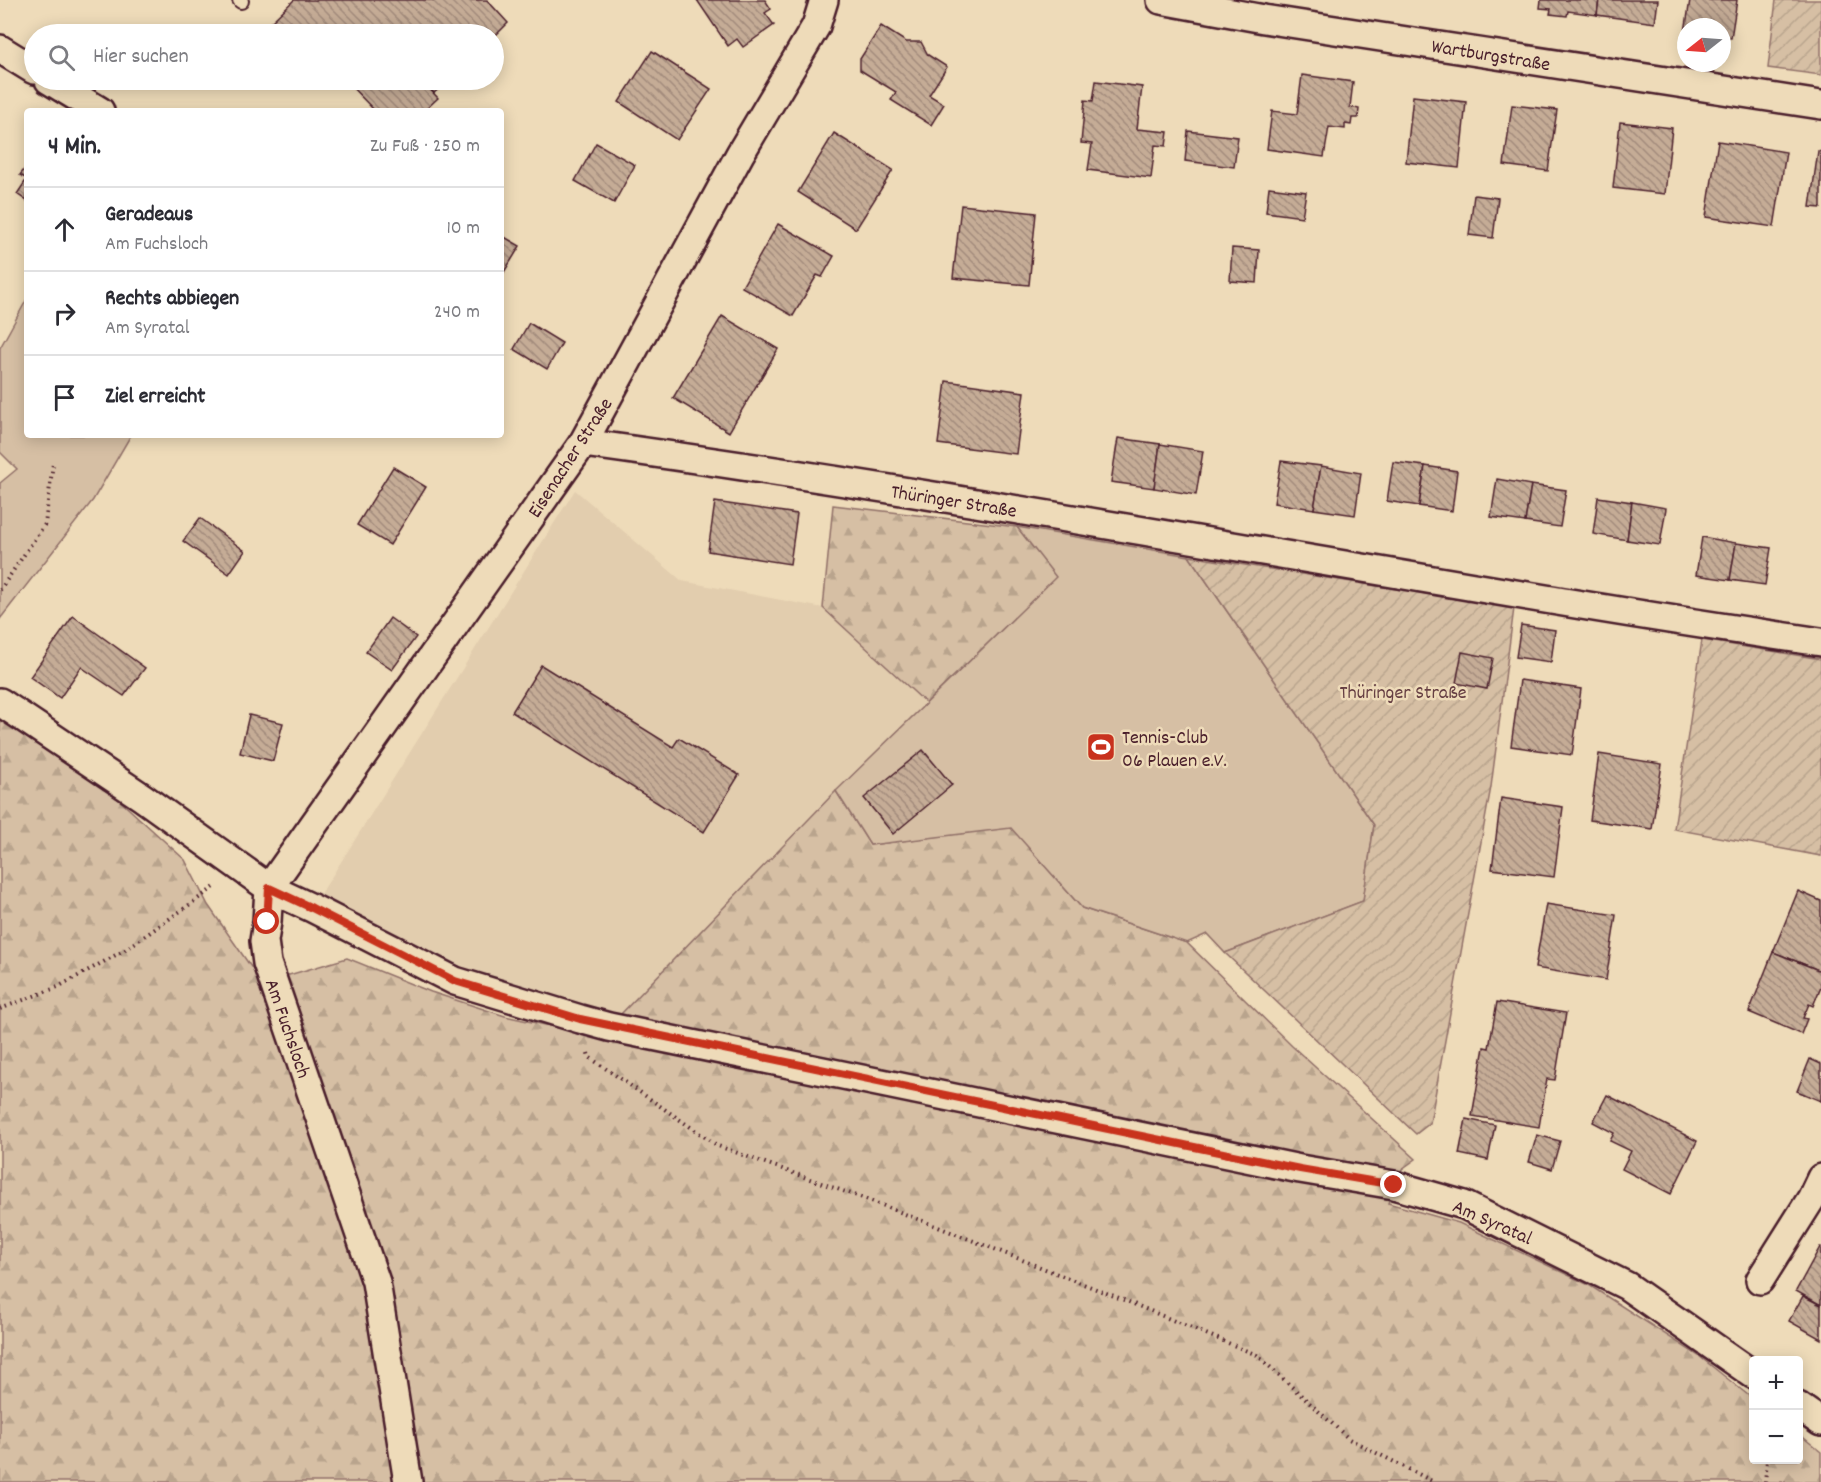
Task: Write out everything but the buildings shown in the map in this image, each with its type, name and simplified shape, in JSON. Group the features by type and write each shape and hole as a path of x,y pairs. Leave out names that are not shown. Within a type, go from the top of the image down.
{"street":[{"name":"Eisenacher Straße","path":"269,888 583,443 740,154 816,26 824,0"},
{"name":"Wartburgstraße","path":"1161,0 1254,9 1821,105"},
{"path":"0,49 24,64"},
{"path":"65,90 95,108"},
{"name":"Thüringer Straße","path":"583,443 681,456 1010,509 1691,624 1821,642"},
{"path":"0,702 142,797 269,888"},
{"name":"Am Syratal","path":"269,888 455,981 580,1019 1300,1169 1394,1185 1464,1205 1627,1286 1749,1371"},
{"name":"Am Fuchsloch","path":"269,888 264,941 267,963 376,1282 408,1482"},
{"path":"1760,1280 1811,1199 1821,1178"},
{"path":"1803,1409 1821,1422"}],"path":[{"path":"0,590 45,524 52,463"},
{"path":"0,1009 58,987 125,950 241,868"},
{"path":"580,1019 589,1057 718,1146 882,1205 1257,1355 1349,1439 1434,1482"},
{"path":"1765,1482 1767,1464"}],"shaded area":[{"path":"575,490 682,581 823,608 926,703 836,791 621,1014 514,987 409,944 317,900"}],"green space":[{"path":"1776,0 1821,0 1821,75 1768,68"},
{"path":"24,304 24,438 129,438 93,500 0,619 0,483 17,469 0,452 0,348"},
{"path":"833,505 1017,527 1057,577 926,703 823,608"},
{"name":"Tennis-Club 06 Plauen e.V.","path":"1017,527 1189,556 1374,825 1363,901 1225,953 1207,934 1187,943 1082,908 1011,828 870,845 836,791 1056,577"},
{"name":"Thüringer Straße","path":"1189,556 1514,608 1491,787 1430,1123 1416,1134 1225,953 1363,901 1374,825"},
{"path":"1702,640 1821,659 1821,856 1674,829"},
{"path":"0,717 118,799 185,860 208,905 251,967 289,975 347,958 431,992 505,1016 608,1039 621,1014 836,791 870,845 1011,827 1082,908 1187,943 1292,1046 1416,1159 1402,1169 1388,1203 1459,1223 1589,1285 1699,1356 1749,1396 1749,1464 1803,1464 1803,1437 1821,1452 1821,1482 0,1482"}],"place":[{"name":"Tennis-Club 06 Plauen e.V.","path":"1101,747"}],"route":[{"path":"267,922 269,888 455,981 609,1027 1300,1169 1394,1185"}]}
